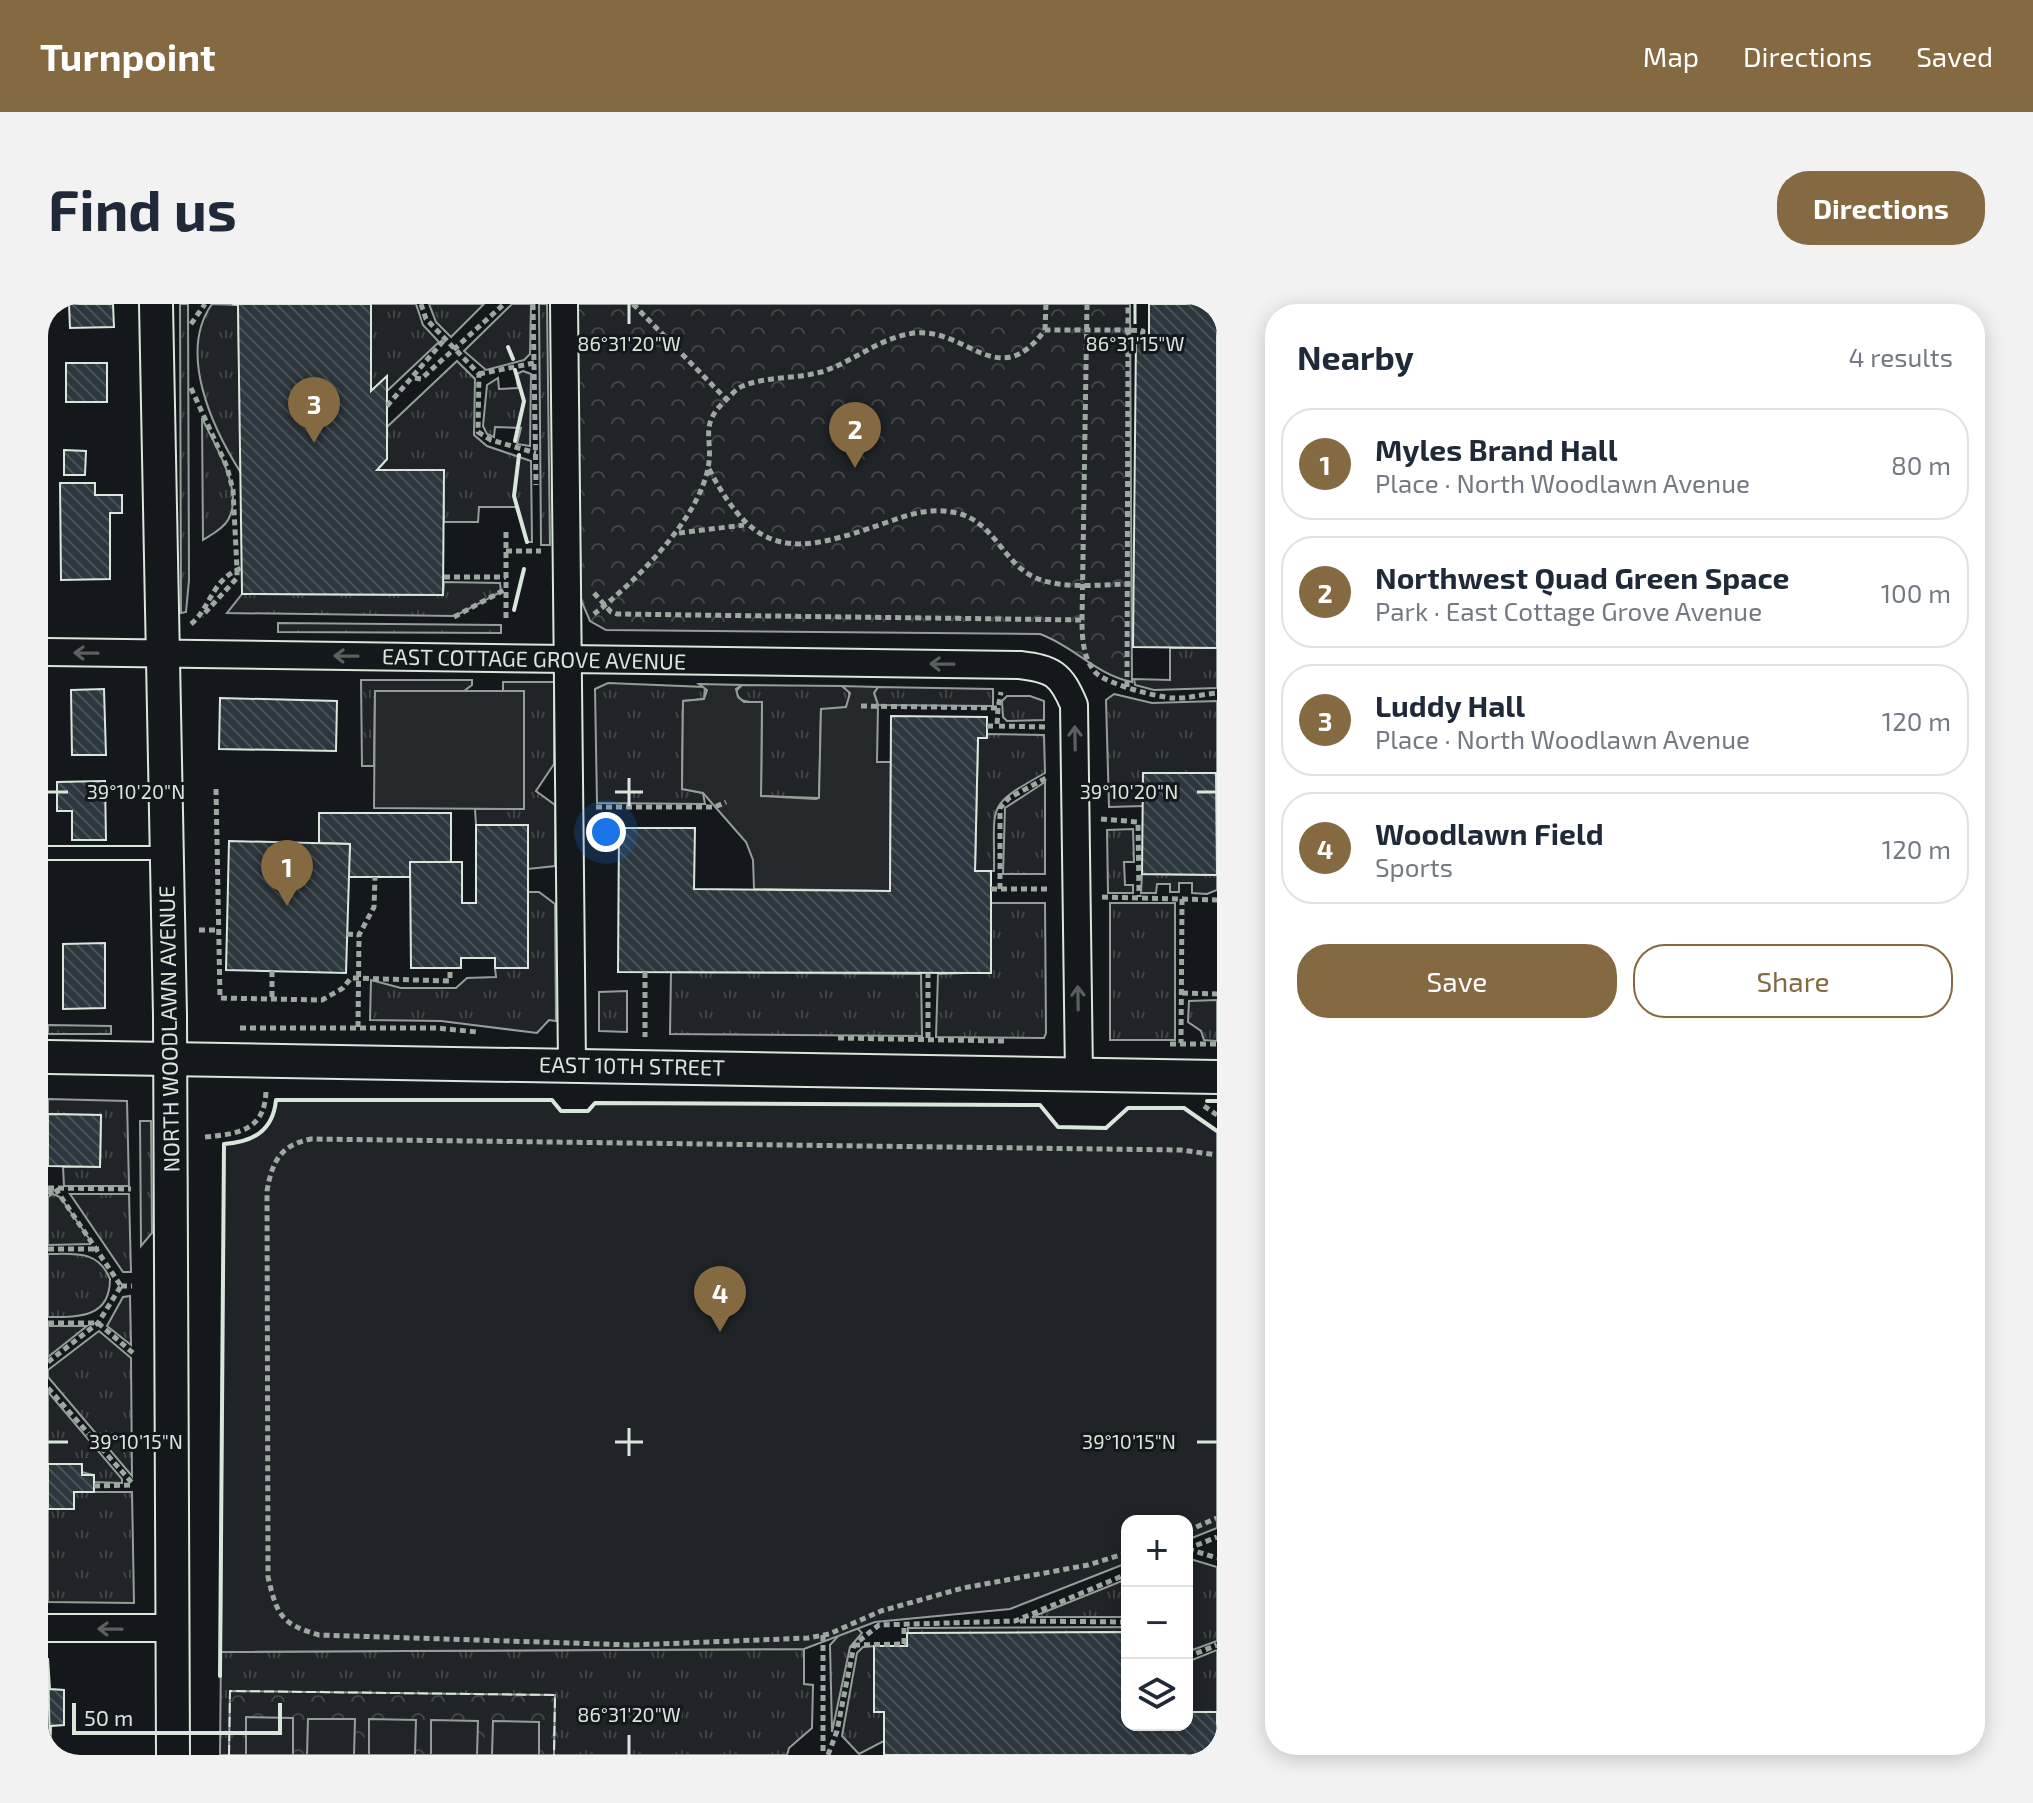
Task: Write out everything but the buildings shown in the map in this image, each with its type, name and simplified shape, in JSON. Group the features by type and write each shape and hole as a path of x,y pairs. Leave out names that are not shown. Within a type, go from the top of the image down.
{"street":[{"name":"NORTH WOODLAWN AVENUE","path":"156,304 170,1057 173,1755"},
{"path":"564,304 572,1065"},
{"name":"EAST COTTAGE GROVE AVENUE","path":"48,652 1020,665 1049,669 1066,686 1074,705 1079,1076"},
{"name":"EAST 10TH STREET","path":"48,1057 1217,1077"},
{"path":"48,1628 172,1628"}],"lane":[{"path":"48,853 166,853"}],"path":[{"path":"191,324 205,304"},
{"path":"421,304 426,319 479,374 475,420 478,432 491,440 536,453"},
{"path":"415,378 421,379 504,304"},
{"path":"533,304 536,495"},
{"path":"633,304 726,399"},
{"path":"1046,304 1045,330 1025,350 1001,359 987,358 934,333 913,333 883,342 820,372 741,386 713,412 707,427 708,468 678,534 604,606 611,612 1082,620"},
{"path":"1087,304 1083,643 1097,675 1127,687 1173,698 1217,693"},
{"path":"1127,687 1128,304"},
{"path":"1045,330 1143,331 1142,337"},
{"path":"415,378 414,372 445,339"},
{"path":"479,374 534,363"},
{"path":"387,406 415,378"},
{"path":"186,628 202,616 237,578 239,568 230,479 191,388"},
{"path":"708,468 726,501 746,525 772,539 805,546 914,513 960,513 989,529 1022,569 1035,578 1082,584 1134,584"},
{"path":"678,534 746,525"},
{"path":"506,530 506,618"},
{"path":"537,537 537,565"},
{"path":"506,551 537,551"},
{"path":"202,616 208,596 239,568"},
{"path":"444,577 506,577"},
{"path":"454,617 506,589"},
{"path":"997,726 998,692 1011,692"},
{"path":"861,706 998,708"},
{"path":"1048,713 1048,739"},
{"path":"987,726 1048,727"},
{"path":"1049,764 1049,791"},
{"path":"1000,889 1000,808 1009,798 1049,777"},
{"path":"216,789 216,930 220,998 322,1000 343,988 351,978 450,981 450,968"},
{"path":"591,807 715,807 726,802"},
{"path":"1110,819 1138,822 1139,897"},
{"path":"1048,875 1048,904"},
{"path":"358,1027 359,935 374,907 375,877"},
{"path":"991,889 1048,889"},
{"path":"1101,897 1217,900"},
{"path":"1181,1043 1182,899"},
{"path":"199,930 216,930"},
{"path":"347,934 359,935"},
{"path":"272,971 272,999"},
{"path":"645,972 645,1037"},
{"path":"928,974 928,1038"},
{"path":"1182,993 1217,994"},
{"path":"205,1137 249,1130 261,1117 266,1087"},
{"path":"1121,1555 1088,1565 963,1588 881,1611 823,1635 633,1645 319,1635 289,1625 278,1613 268,1577 267,1191 271,1167 281,1152 295,1142 311,1139 1181,1150 1217,1155"},
{"path":"50,1190 131,1189"},
{"path":"50,1190 99,1249 121,1286"},
{"path":"48,1249 99,1249"},
{"path":"121,1286 132,1286"},
{"path":"48,1362 98,1323 121,1286"},
{"path":"48,1323 98,1323 133,1353"},
{"path":"48,1388 134,1485 94,1486"},
{"path":"1193,1528 1217,1518"},
{"path":"1217,1537 1187,1549 1217,1558"},
{"path":"1015,1621 1121,1577"},
{"path":"826,1755 837,1731 854,1645 879,1625 1121,1622"},
{"path":"854,1645 904,1644 904,1625"},
{"path":"823,1635 826,1755"},
{"path":"1193,1655 1217,1645"}],"green space":[{"path":"180,304 188,304 189,580 186,612 181,613"},
{"path":"212,304 238,305 241,473 210,413 198,367 202,324"},
{"path":"371,304 416,304 423,325 439,342 387,391 386,377 371,391"},
{"path":"429,304 484,304 451,337 436,322"},
{"path":"512,304 531,304 530,354 524,360 486,370 464,351"},
{"path":"539,304 547,304 550,545 541,545"},
{"path":"576,304 1130,304 1132,682 1107,673 1040,634 606,630 590,621 581,600"},
{"path":"457,361 475,379 474,435 487,446 531,461 532,542 527,542 516,507 479,507 478,522 444,522 443,470 377,470 387,459 387,427"},
{"path":"523,371 531,374 530,446 517,444 521,428 495,427 494,437 487,434 483,426 487,385 498,378 499,389 518,388 516,374"},
{"path":"202,418 226,468 233,495 228,520 203,540"},
{"path":"444,582 500,583 501,592 455,616 227,613 242,594 443,595"},
{"path":"278,623 501,625 501,633 278,632"},
{"path":"1170,648 1217,648 1217,688 1154,690 1135,685 1134,679 1170,680"},
{"path":"361,680 472,680 472,685 464,691 375,692 374,766 362,766"},
{"path":"503,682 554,682 554,764 536,791 555,805 555,866 528,869 527,826 476,825 475,809 524,808 523,691 503,691"},
{"path":"608,683 705,687 704,699 683,701 682,789 703,793 705,804 597,803 595,689"},
{"path":"742,685 842,686 849,691 850,701 844,709 821,709 819,798 761,796 762,703 746,702 740,698 736,691"},
{"path":"878,687 993,689 993,706 878,705 874,693"},
{"path":"1114,694 1152,703 1217,701 1217,776 1215,773 1144,773 1143,806 1109,807 1106,700"},
{"path":"1007,696 1030,696 1044,701 1044,720 1007,721 1003,717 1002,701"},
{"path":"987,734 1044,735 1045,773 1002,801 994,820 994,871 975,871 978,738 987,738"},
{"path":"1045,782 1045,874 1003,874 1005,808"},
{"path":"1133,829 1134,862 1124,862 1125,885 1133,885 1133,893 1108,893 1107,830"},
{"path":"1142,874 1217,875 1217,890 1207,894 1192,893 1192,883 1179,883 1179,892 1170,892 1170,884 1157,884 1156,893 1141,893"},
{"path":"528,892 539,892 555,904 556,1021 549,1020 537,1033 441,1021 370,1020 371,980 401,988 456,988 467,978 496,977 495,968"},
{"path":"991,903 1045,903 1044,1038 936,1037 938,974 991,972"},
{"path":"1110,903 1175,903 1175,1040 1110,1040"},
{"path":"671,972 921,974 922,1036 670,1034"},
{"path":"627,991 627,1032 599,1031 599,992"},
{"path":"1217,1000 1217,1041 1204,1040 1201,1031 1188,1022 1189,1001"},
{"path":"48,1025 111,1026 111,1034 48,1034"},
{"path":"48,1099 127,1101 129,1186 64,1186 63,1167 100,1166 101,1115 48,1114"},
{"path":"276,1100 552,1100 561,1111 588,1111 595,1103 1040,1105 1058,1127 1105,1128 1128,1108 1184,1108 1217,1131 1217,1528 1193,1538 1193,1515 1121,1515 1121,1565 1010,1609 875,1622 804,1649 221,1652 224,1144 244,1141 260,1133 274,1111"},
{"path":"140,1121 151,1121 152,1233 141,1246"},
{"path":"53,1194 60,1197 90,1244 48,1245 48,1197"},
{"path":"70,1194 129,1194 131,1272 123,1272"},
{"path":"48,1254 85,1256 99,1263 110,1279 109,1292 99,1308 71,1317 48,1317"},
{"path":"130,1296 131,1345 107,1326 123,1297"},
{"path":"48,1326 87,1326 48,1357"},
{"path":"99,1331 131,1358 132,1476 48,1377 48,1370"},
{"path":"48,1392 122,1479 122,1483 94,1482 94,1475 48,1464"},
{"path":"74,1492 132,1492 134,1603 48,1602 48,1509"},
{"path":"1193,1560 1217,1567 1217,1641 1193,1650"},
{"path":"1121,1581 1121,1617 1032,1617"},
{"path":"1121,1627 1121,1632 908,1634 908,1628"},
{"path":"857,1628 862,1633 850,1647 832,1732 830,1645 840,1634"},
{"path":"874,1646 874,1711 884,1712 884,1741 859,1754 842,1736 857,1653 863,1647"},
{"path":"804,1649 804,1684 813,1685 812,1728 789,1748 787,1755 554,1755 231,1691 229,1755 220,1755 221,1652"},
{"path":"1217,1650 1217,1712 1193,1712 1193,1660"},
{"path":"230,1691 555,1695 554,1755 229,1755"},
{"path":"246,1717 293,1718 293,1755 246,1755"},
{"path":"308,1719 355,1719 354,1755 307,1755"},
{"path":"369,1719 416,1720 415,1755 369,1755"},
{"path":"431,1720 478,1721 477,1755 431,1755"},
{"path":"493,1721 539,1722 539,1755 492,1755"}],"shaded area":[{"path":"699,684 742,685 736,689 738,697 744,702 762,702 761,796 816,799 819,798 821,709 846,707 850,693 842,686 878,687 874,693 878,705 877,762 891,762 890,891 754,889 753,860 746,842 703,793 682,789 683,701 704,699 707,690"},
{"path":"375,691 524,691 524,809 374,808"}],"fence":[{"path":"229,1755 230,1691 555,1695 554,1755"}],"wall":[{"path":"508,347 513,359"},
{"path":"515,370 524,401 515,441"},
{"path":"519,455 514,496 527,542"},
{"path":"514,610 524,569"},
{"path":"220,1676 224,1144 244,1141 260,1133 271,1120 276,1100 552,1100 561,1111 588,1111 595,1103 1040,1105 1058,1127 1106,1128 1128,1108 1184,1108 1217,1131"},
{"path":"1207,1101 1217,1101"}],"place":[{"name":"Luddy Hall","path":"314,443"},
{"name":"Northwest Quad Green Space","path":"855,468"},
{"name":"Myles Brand Hall","path":"287,906"},
{"name":"Woodlawn Field","path":"720,1332"}]}
